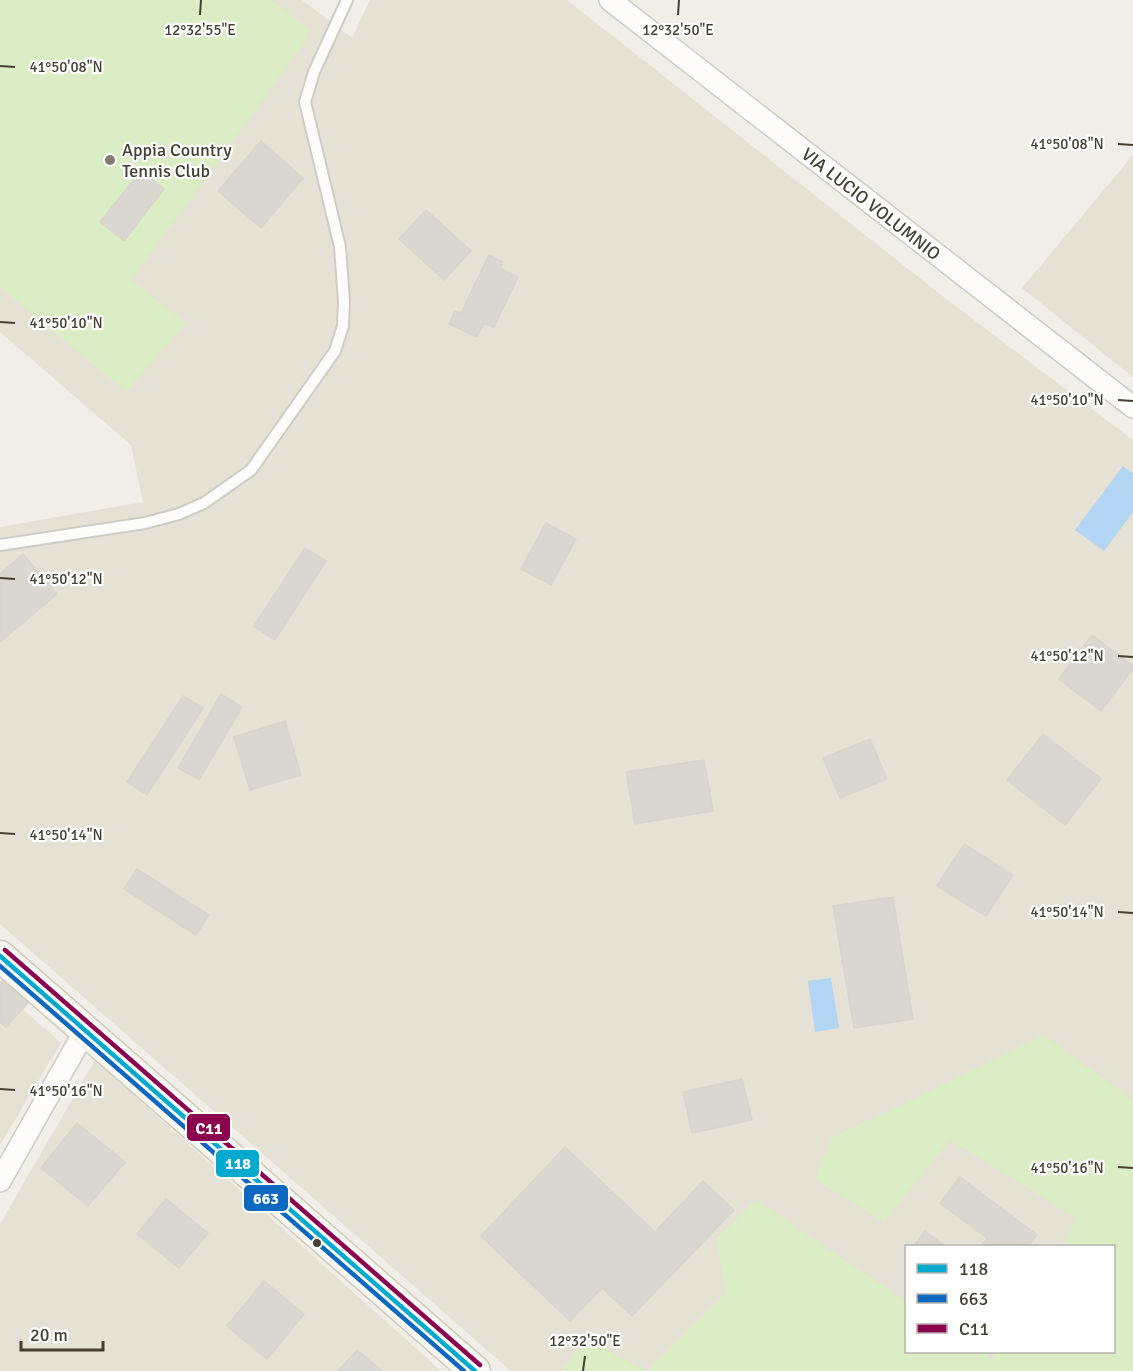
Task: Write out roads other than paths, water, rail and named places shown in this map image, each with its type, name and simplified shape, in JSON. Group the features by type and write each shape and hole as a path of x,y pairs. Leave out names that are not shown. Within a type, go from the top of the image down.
{"main road":[{"path":"0,956 475,1371"}],"street":[{"name":"VIA LUCIO VOLUMNIO","path":"610,0 1133,407"},
{"path":"0,1180 85,1031"}],"lane":[{"path":"0,545 145,523 179,514 204,503 250,470 335,351 343,326 344,301 340,247 305,102 314,72 347,0"}],"water":[{"path":"1123,466 1133,474 1133,512 1104,551 1075,530"},
{"path":"831,978 839,1028 815,1032 808,981"}],"place":[{"name":"Appia Country Tennis Club","path":"110,160"}]}
